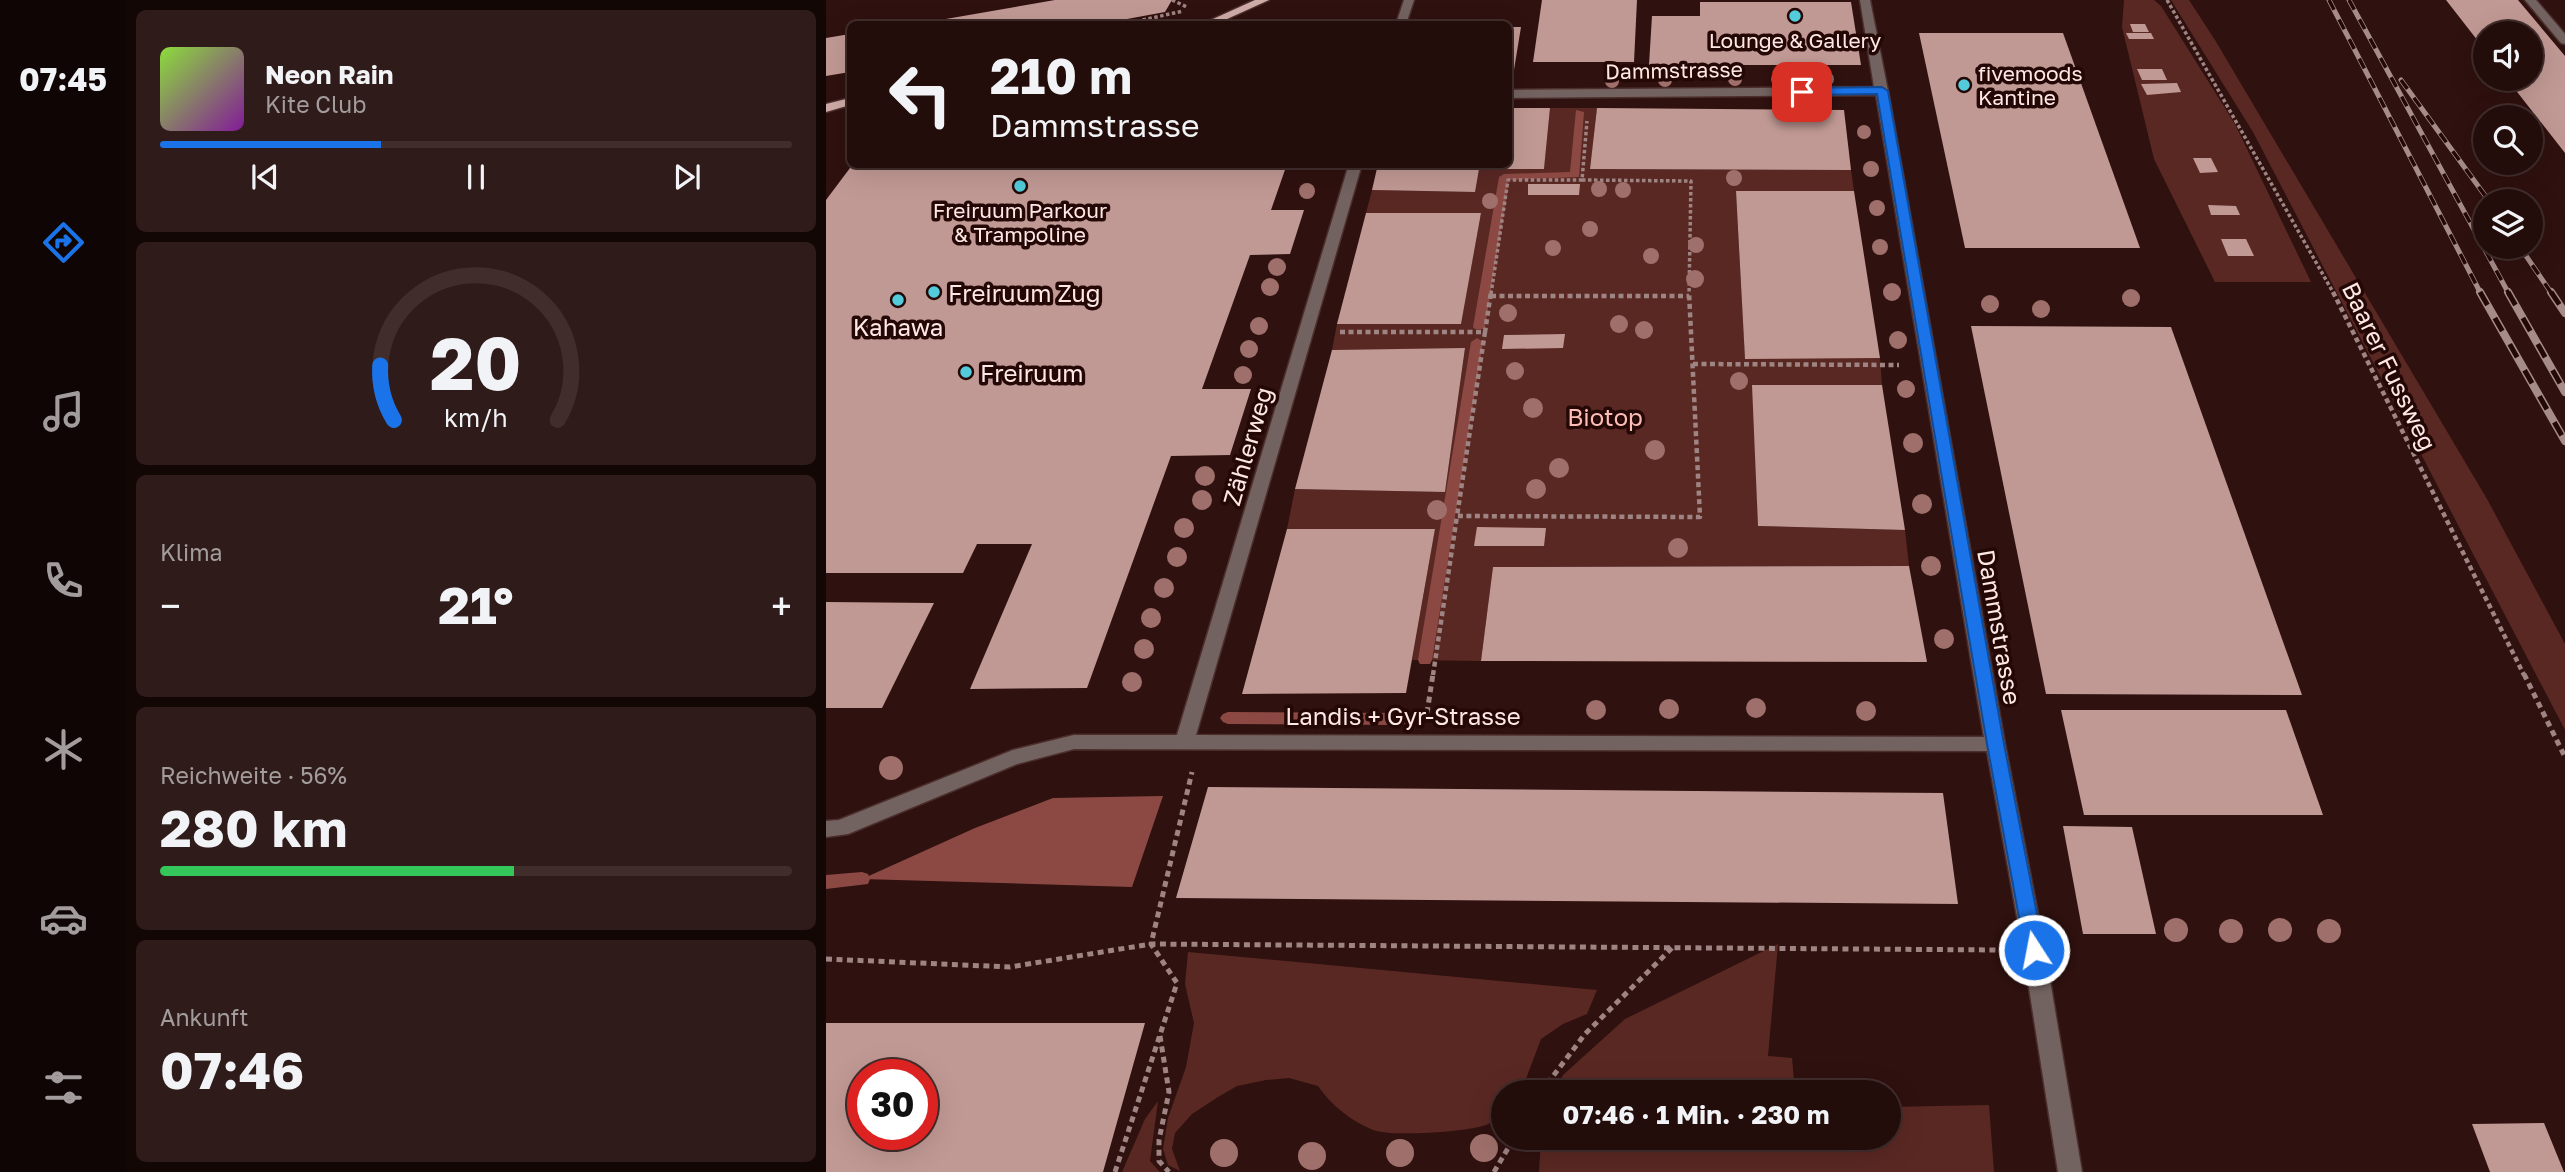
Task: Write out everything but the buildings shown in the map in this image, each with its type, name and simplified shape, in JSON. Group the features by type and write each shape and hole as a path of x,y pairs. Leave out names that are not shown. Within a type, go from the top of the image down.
{"main road":[{"path":"1215,21 1264,0"},
{"path":"826,108 847,103"}],"street":[{"path":"1402,21 1409,0"},
{"name":"Dammstrasse","path":"1865,0 1931,365 1995,744 2034,950 2070,1172"},
{"path":"2530,0 2565,41"},
{"name":"Dammstrasse","path":"1512,93 1882,91"},
{"name":"Zählerweg","path":"1192,742 1304,332 1355,168"},
{"name":"Landis + Gyr-Strasse","path":"826,829 841,828 1013,757 1074,742 1995,744"}],"path":[{"name":"Baarer Fussweg","path":"2167,0 2325,275 2565,757"},
{"path":"1138,21 1191,9"},
{"path":"1582,180 1590,94"},
{"path":"1423,741 1457,516 1485,332 1491,296 1508,180 1691,181 1689,296 1700,517 1457,516"},
{"path":"1491,296 1689,296"},
{"path":"1304,332 1485,332"},
{"path":"1693,364 1931,365"},
{"path":"1115,1172 1177,983 1152,944 1192,742"},
{"path":"826,960 1010,967 1152,944 2034,950"},
{"path":"1548,1080 1589,1031 1672,948"},
{"path":"1160,1035 1169,1092 1159,1140 1158,1161 1169,1172"},
{"path":"1494,1172 1507,1150"}],"green space":[{"path":"2124,0 2154,0 2161,6 2235,124 2311,282 2215,282 2154,159 2122,27"},
{"path":"2171,0 2189,0 2215,40 2487,499 2565,644 2565,730 2253,132"},
{"name":"Biotop","path":"1550,108 1597,108 1590,169 1851,170 1854,191 1736,192 1745,358 1880,358 1882,385 1753,385 1758,526 1905,530 1909,566 1493,567 1481,661 1412,660 1435,529 1287,529 1295,489 1445,492 1465,349 1332,350 1337,324 1461,324 1481,213 1366,213 1372,190 1474,192 1479,169 1544,169"},
{"path":"1778,944 1768,1056 1792,1058 1794,1080 1561,1080 1563,1075 1625,1019"},
{"path":"1188,952 1597,990 1587,1014 1563,1024 1541,1039 1526,1080 1491,1080 1491,1122 1488,1124 1446,1132 1382,1132 1349,1117 1329,1100 1318,1086 1289,1078 1266,1080 1237,1086 1192,1114 1175,1133 1172,1149 1180,1171 1168,1165 1163,1149 1168,1118 1186,1067 1194,1023 1185,984"},
{"path":"1158,1101 1150,1161 1160,1172 1122,1172 1145,1119"},
{"path":"1989,1105 1994,1172 1539,1172 1540,1150 1901,1150 1901,1107"}],"shaded area":[{"path":"1163,796 1132,887 862,879 975,828 1053,798"}],"waterway":[{"path":"1479,327 1504,177 1575,175 1579,112"},
{"path":"1425,660 1477,342"},
{"path":"1228,718 1402,719"},
{"path":"826,882 862,879"}],"railway":[{"path":"2329,0 2481,294"},
{"path":"2349,0 2509,294"},
{"path":"2401,80 2480,189"},
{"path":"2528,259 2552,294"},
{"path":"2480,292 2565,441"},
{"path":"2508,292 2565,392"},
{"path":"2551,292 2565,313"}],"place":[{"name":"Lounge & Gallery","path":"1795,16"},
{"name":"fivemoods Kantine","path":"1964,85"},
{"name":"Freiruum Parkour & Trampoline","path":"1020,186"},
{"name":"Freiruum Zug","path":"934,292"},
{"name":"Kahawa","path":"898,300"},
{"name":"Freiruum","path":"966,372"}],"route":[{"path":"1802,92 1882,91 1995,744 2034,950"}]}
